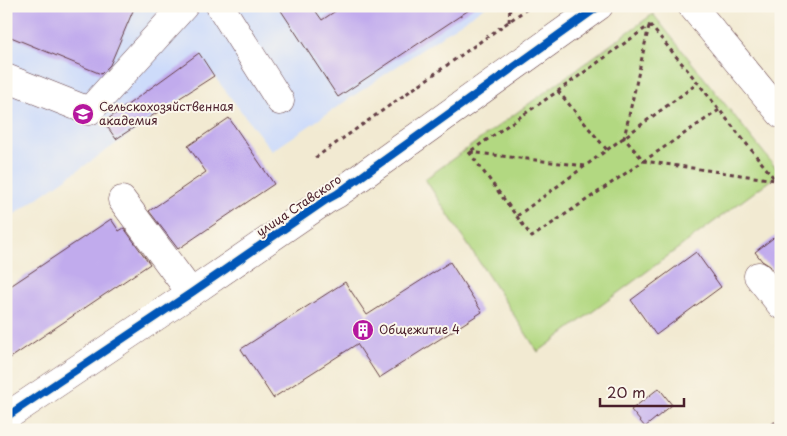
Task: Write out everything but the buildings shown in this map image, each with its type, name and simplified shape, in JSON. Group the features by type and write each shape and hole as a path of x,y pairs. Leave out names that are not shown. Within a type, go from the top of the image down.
{"street":[{"path":"6,78 89,111 184,6"},
{"path":"220,6 280,101"},
{"name":"улица Ставского","path":"10,414 345,188 599,6"},
{"path":"692,6 781,114"},
{"path":"122,200 190,293"},
{"path":"758,276 781,305"}],"path":[{"path":"509,22 510,6"},
{"path":"315,158 531,6"},
{"path":"650,25 781,187"},
{"path":"469,152 650,25"},
{"path":"624,138 650,25"},
{"path":"517,216 698,83"},
{"path":"558,91 607,150"},
{"path":"469,152 532,237 719,110"},
{"path":"624,138 644,162 775,180"},
{"path":"469,152 585,166"},
{"path":"766,430 781,418"}],"shaded area":[{"name":"Сельскохозяйственная академия","path":"6,6 486,6 272,151 214,76 6,220"}],"green space":[{"path":"653,14 780,173 538,352 425,179"}],"cycle path":[{"path":"6,417 337,194 599,6"}],"place":[{"name":"Сельскохозяйственная академия","path":"83,114"},
{"name":"Общежитие 4","path":"363,330"}]}
